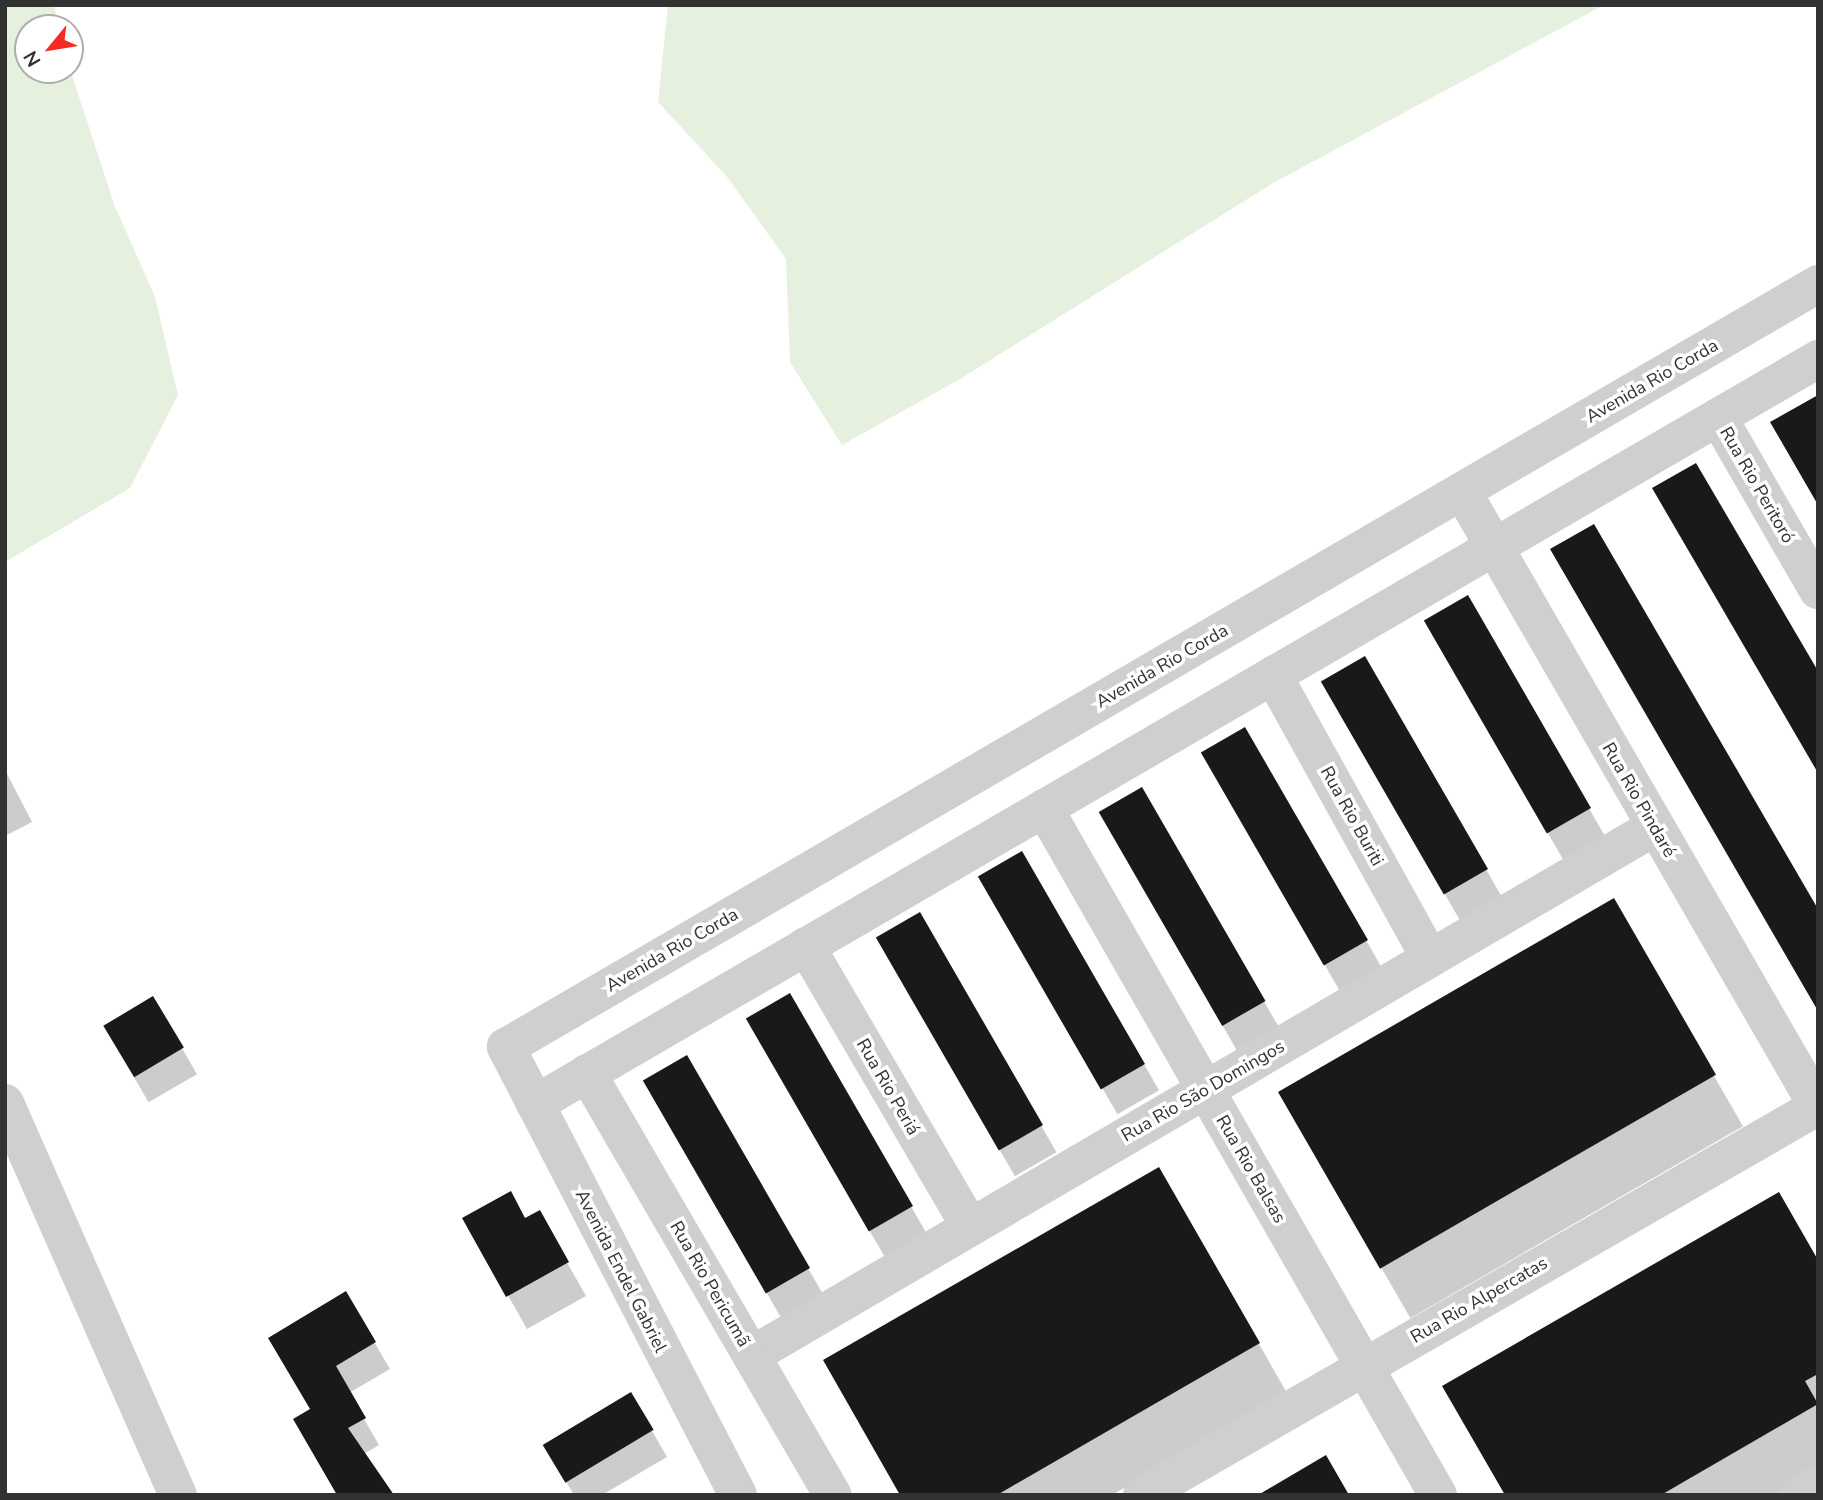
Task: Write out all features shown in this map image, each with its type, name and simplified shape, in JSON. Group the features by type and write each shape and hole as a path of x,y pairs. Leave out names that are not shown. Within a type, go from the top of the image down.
{"street":[{"name":"Avenida Rio Corda","path":"506,1047 1818,284"},
{"path":"535,1104 1818,359"},
{"name":"Rua Rio Peritoró","path":"1718,417 1818,590"},
{"name":"Rua Rio Pindaré","path":"1462,491 1818,1107"},
{"name":"Rua Rio Buriti","path":"1273,675 1430,958"},
{"name":"Rua Rio Balsas","path":"1044,808 1438,1495"},
{"name":"Rua Rio São Domingos","path":"752,1355 1655,827"},
{"name":"Rua Rio Periá","path":"806,946 970,1227"},
{"name":"Avenida Endel Gabriel","path":"506,1047 738,1495"},
{"name":"Rua Rio Pericumã","path":"587,1073 833,1495"},
{"path":"5,1104 178,1495"},
{"name":"Rua Rio Alpercatas","path":"1142,1495 1818,1107"},
{"path":"1799,1495 1818,1483"}],"green space":[{"path":"5,5 54,5 56,14 14,14 14,84 75,84 114,204 155,297 178,395 130,488 5,562"},
{"path":"668,5 1604,5 1273,183 960,379 842,445 790,362 786,259 728,178 658,102"}],"building":[{"path":"1818,395 1818,505 1770,422"},
{"path":"1696,463 1818,671 1818,773 1652,488"},
{"path":"1594,524 1818,909 1818,1011 1550,549"},
{"path":"1468,595 1591,808 1547,834 1424,620"},
{"path":"1365,656 1488,869 1444,895 1321,682"},
{"path":"1245,727 1368,940 1324,966 1201,753"},
{"path":"1142,787 1266,1001 1222,1026 1099,812"},
{"path":"1022,851 1145,1064 1101,1090 978,876"},
{"path":"1614,898 1716,1075 1380,1269 1278,1092"},
{"path":"920,912 1043,1125 999,1151 876,938"},
{"path":"790,993 913,1206 869,1232 746,1018"},
{"path":"153,996 184,1047 134,1077 103,1026"},
{"path":"687,1055 810,1268 766,1294 643,1080"},
{"path":"1159,1167 1260,1343 997,1495 900,1495 823,1360"},
{"path":"511,1191 525,1218 540,1210 569,1262 506,1297 462,1218"},
{"path":"1779,1192 1818,1260 1818,1374 1805,1381 1818,1404 1661,1495 1505,1495 1442,1386"},
{"path":"346,1291 376,1342 336,1366 366,1418 348,1428 394,1495 337,1495 293,1419 310,1409 268,1338"},
{"path":"631,1392 654,1430 565,1483 543,1445"},
{"path":"1326,1455 1349,1495 1258,1495"}]}
